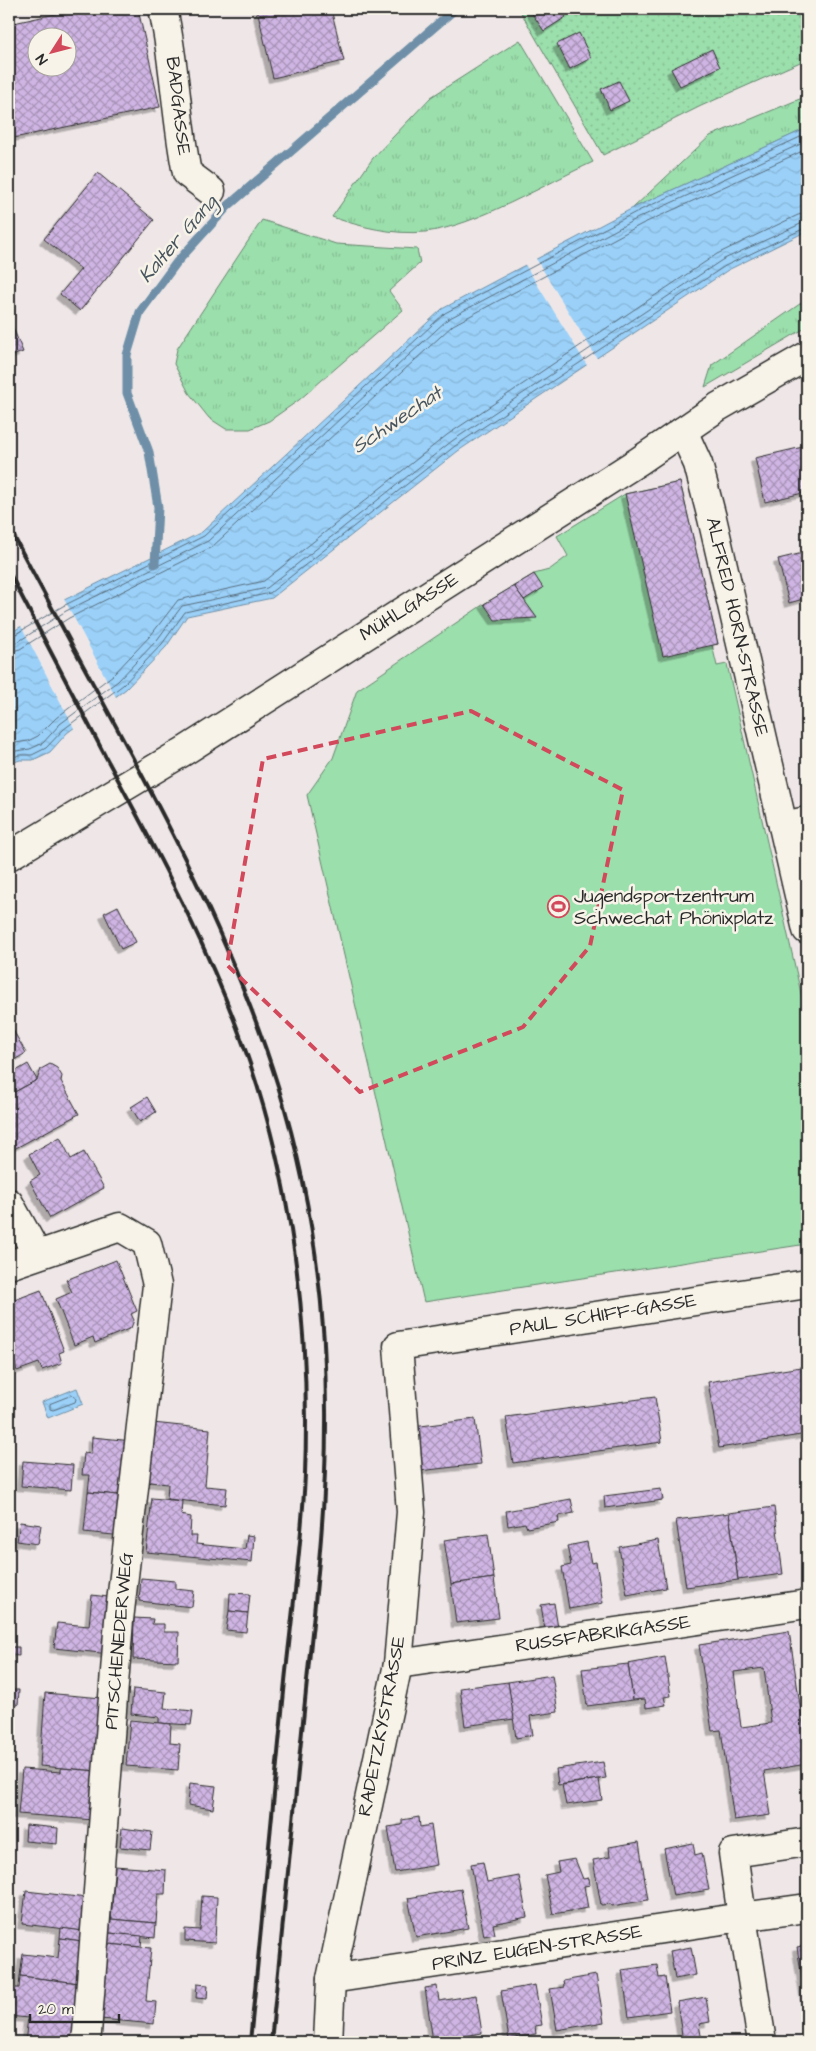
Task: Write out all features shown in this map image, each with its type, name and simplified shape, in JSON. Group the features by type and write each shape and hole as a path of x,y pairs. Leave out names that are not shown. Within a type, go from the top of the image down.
{"street":[{"name":"BADGASSE","path":"163,9 169,38 179,132 187,173 211,191"},
{"name":"MÜHLGASSE","path":"9,856 186,750 718,407 807,356"},
{"name":"ALFRED HORN-STRASSE","path":"683,431 698,464 798,823 807,930"},
{"path":"9,1203 37,1254 9,1265"},
{"name":"PITSCHENEDERWEG","path":"37,1254 120,1227 147,1242 157,1285 119,1620 88,2033 85,2042"},
{"name":"PAUL SCHIFF-GASSE","path":"398,1346 807,1284"},
{"name":"RADETZKYSTRASSE","path":"328,2042 331,1979 398,1664 411,1512 398,1346"},
{"name":"RUSSFABRIKGASSE","path":"398,1664 807,1604"},
{"path":"762,2042 733,1853 807,1842"},
{"name":"PRINZ EUGEN-STRASSE","path":"331,1979 807,1908"}],"highlighted area":[{"path":"471,711 623,790 590,946 523,1027 360,1092 227,965 263,759"}],"green space":[{"path":"519,9 807,9 807,59 701,106 603,155"},
{"path":"520,40 593,162 488,213 445,228 413,233 389,231 366,227 332,217 373,158 431,97"},
{"path":"807,96 807,128 633,208 710,136"},
{"path":"262,220 336,244 417,249 420,263 389,291 403,310 299,400 269,421 250,429 226,429 209,418 189,393 174,364 177,349"},
{"path":"807,299 807,327 705,387 712,365"},
{"name":"Jugendsportzentrum Schwechat Phönixplatz","path":"680,482 718,644 712,645 717,666 727,664 807,1020 807,1244 424,1302 307,795 333,758 357,690 484,604 534,574 549,570 568,556 557,536 625,494"}],"water":[{"name":"Schwechat","path":"807,128 807,231 728,270 458,451 272,598 187,616 166,647 126,689 67,733 50,752 33,760 20,760 9,764 9,634 60,602 202,532 442,309 633,208"},
{"path":"77,1388 83,1404 48,1418 42,1402"}],"pier":[{"path":"535,257 598,360 588,367 524,263"},
{"path":"63,597 117,699 75,730 20,624"}],"building":[{"path":"59,9 138,9 160,107 9,139 9,24 60,13"},
{"path":"257,9 331,9 344,61 273,78"},
{"path":"536,9 561,9 566,17 544,31 531,12"},
{"path":"579,33 591,58 570,69 557,44"},
{"path":"712,49 720,67 680,86 671,69"},
{"path":"619,81 629,101 610,110 601,89"},
{"path":"98,173 154,220 80,311 60,294 81,269 44,239"},
{"path":"9,318 23,352 9,357"},
{"path":"807,446 807,492 765,502 755,458"},
{"path":"680,482 718,644 663,656 625,494"},
{"path":"807,552 807,598 789,603 778,559"},
{"path":"534,574 543,588 524,600 514,586"},
{"path":"514,586 537,618 495,620 484,604"},
{"path":"118,906 136,942 121,949 104,913"},
{"path":"9,1023 26,1053 9,1063"},
{"path":"28,1064 37,1080 9,1095 9,1075"},
{"path":"50,1064 57,1068 62,1076 61,1081 79,1114 14,1149 9,1139 9,1095 37,1080 41,1069"},
{"path":"147,1097 156,1112 140,1122 131,1107"},
{"path":"60,1137 71,1159 84,1152 104,1188 50,1218 30,1181 40,1175 29,1154"},
{"path":"116,1260 137,1311 131,1314 134,1320 131,1328 95,1343 93,1337 74,1345 56,1299 72,1292 66,1280"},
{"path":"41,1290 64,1351 59,1353 62,1363 42,1370 39,1363 17,1371 15,1364 9,1367 9,1302"},
{"path":"807,1366 807,1434 719,1448 708,1382"},
{"path":"655,1397 662,1442 513,1463 506,1417"},
{"path":"475,1419 481,1464 419,1471 413,1427"},
{"path":"153,1423 210,1429 205,1486 227,1488 225,1505 167,1499 168,1484 149,1482"},
{"path":"92,1437 133,1441 127,1496 88,1492 90,1475 82,1475 84,1453 91,1454"},
{"path":"23,1461 73,1465 71,1490 21,1486"},
{"path":"661,1489 663,1500 605,1508 604,1496"},
{"path":"88,1492 127,1496 123,1536 84,1532"},
{"path":"152,1498 182,1501 181,1515 191,1517 190,1536 197,1536 196,1544 245,1549 247,1535 254,1536 252,1562 146,1552"},
{"path":"571,1499 574,1513 558,1516 559,1522 527,1528 525,1523 508,1526 506,1511"},
{"path":"774,1507 783,1574 738,1580 729,1513"},
{"path":"729,1513 738,1580 686,1587 676,1520"},
{"path":"20,1522 41,1525 38,1544 17,1541"},
{"path":"488,1534 494,1578 451,1584 444,1540"},
{"path":"658,1540 666,1588 627,1595 619,1547"},
{"path":"587,1542 591,1563 596,1562 603,1603 569,1609 562,1567 571,1565 567,1546"},
{"path":"141,1578 175,1581 175,1589 194,1591 192,1607 139,1601"},
{"path":"494,1578 499,1618 456,1623 451,1584"},
{"path":"230,1593 250,1594 248,1613 229,1611"},
{"path":"92,1595 116,1598 110,1654 54,1648 57,1623 89,1626"},
{"path":"554,1603 558,1628 545,1630 541,1605"},
{"path":"229,1611 248,1613 246,1632 226,1630"},
{"path":"134,1618 153,1619 152,1624 164,1624 164,1632 179,1632 178,1661 133,1659"},
{"path":"789,1631 807,1751 807,1764 764,1771 771,1815 734,1820 721,1730 712,1731 699,1645","holes":["764,1668 771,1723 741,1727 734,1672"]},
{"path":"9,1647 19,1647 19,1656 9,1655"},
{"path":"665,1657 671,1696 664,1697 666,1705 646,1708 645,1699 633,1700 628,1664"},
{"path":"628,1664 633,1700 587,1706 582,1669"},
{"path":"552,1675 558,1712 530,1716 533,1735 516,1738 508,1682"},
{"path":"508,1682 514,1719 465,1726 460,1688"},
{"path":"133,1689 166,1692 164,1708 193,1711 191,1725 159,1723 159,1717 131,1714"},
{"path":"9,1690 19,1690 18,1705 9,1704"},
{"path":"45,1693 102,1698 97,1771 40,1766"},
{"path":"130,1720 171,1724 170,1743 180,1744 178,1770 126,1766"},
{"path":"9,1747 12,1747 9,1795"},
{"path":"603,1762 606,1778 558,1785 556,1769"},
{"path":"61,1768 97,1771 94,1820 18,1814 22,1769 61,1772"},
{"path":"599,1779 602,1800 566,1805 562,1785"},
{"path":"190,1783 216,1786 213,1809 188,1805"},
{"path":"419,1817 420,1827 431,1825 437,1865 395,1872 388,1827 402,1825 402,1820"},
{"path":"26,1825 58,1828 57,1844 25,1841"},
{"path":"122,1828 152,1832 150,1850 120,1847"},
{"path":"639,1842 648,1900 612,1906 611,1904 601,1905 593,1860 610,1857 609,1847"},
{"path":"693,1843 695,1855 702,1853 709,1890 673,1896 664,1849"},
{"path":"575,1859 583,1879 589,1878 590,1885 584,1886 588,1908 553,1914 545,1875 559,1872 557,1862"},
{"path":"483,1862 487,1882 519,1876 527,1917 493,1924 495,1934 484,1936 471,1864"},
{"path":"115,1866 166,1870 165,1894 158,1894 156,1923 111,1919"},
{"path":"461,1889 468,1928 416,1937 408,1898"},
{"path":"26,1891 87,1898 83,1931 22,1924"},
{"path":"202,1896 217,1897 215,1943 185,1941 185,1929 200,1930"},
{"path":"111,1919 156,1923 155,1938 109,1933"},
{"path":"61,1928 83,1931 82,1941 60,1938"},
{"path":"109,1933 142,1936 141,1947 108,1944"},
{"path":"60,1938 82,1941 79,1983 20,1976 23,1954 58,1958"},
{"path":"108,1944 151,1948 146,2001 156,2002 154,2024 101,2019"},
{"path":"807,1945 807,2009 797,1947"},
{"path":"691,1947 696,1975 675,1979 670,1951"},
{"path":"657,1965 659,1978 665,1977 670,2011 629,2017 622,1970"},
{"path":"596,1975 604,2022 557,2030 550,1989 564,1987 563,1981"},
{"path":"20,1976 79,1983 73,2040 66,2040 66,2042 25,2042 28,2018 9,2016 12,1988 19,1988"},
{"path":"197,1984 208,1985 207,1999 196,1998"},
{"path":"535,1985 542,2025 535,2026 536,2034 509,2039 501,1991"},
{"path":"437,1986 439,2001 476,1995 482,2033 433,2041 425,1988"},
{"path":"706,1997 710,2022 699,2024 702,2041 683,2042 677,2002"}],"waterway":[{"name":"Kalter Gang","path":"155,564 158,507 149,452 127,393 127,355 140,312 177,262 228,206 455,9"}],"railway":[{"path":"9,527 156,801 191,871 223,942 253,1013 278,1086 290,1127 308,1211 315,1253 324,1338 326,1381 324,1494 316,1597 271,2042"},
{"path":"9,572 146,832 207,956 242,1041 257,1085 282,1180 291,1229 298,1278 305,1376 304,1500 250,2042"}],"place":[{"name":"Jugendsportzentrum Schwechat Phönixplatz","path":"558,907"}]}
